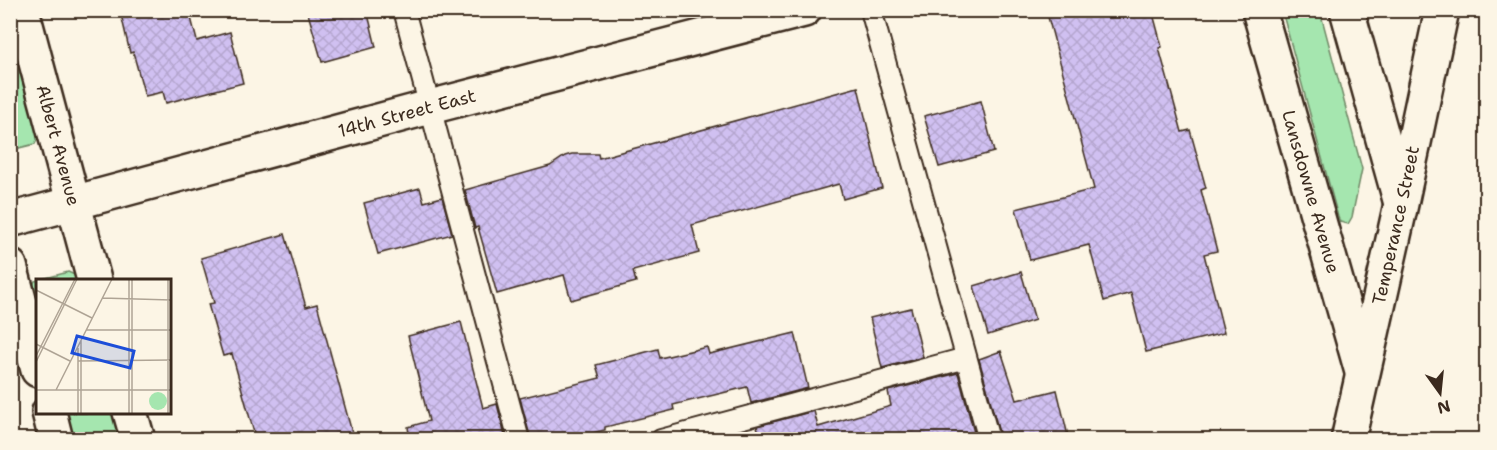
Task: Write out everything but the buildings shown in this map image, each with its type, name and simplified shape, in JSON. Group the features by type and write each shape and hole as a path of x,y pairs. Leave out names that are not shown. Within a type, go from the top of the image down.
{"street":[{"name":"Albert Avenue","path":"22,10 94,279"},
{"name":"14th Street East","path":"10,220 430,107 804,10"},
{"name":"Lansdowne Avenue","path":"1259,10 1362,373"},
{"path":"1347,10 1401,204"},
{"name":"Temperance Street","path":"1348,440 1442,10"},
{"path":"10,266 36,363"},
{"path":"50,414 56,440"},
{"path":"131,414 138,440"}],"lane":[{"path":"404,10 519,440"},
{"path":"871,10 989,440"},
{"path":"661,440 966,358"}],"green space":[{"path":"1282,11 1320,11 1362,169 1352,217 1348,224 1340,222 1338,217"},
{"path":"10,28 39,136 35,144 11,150"},
{"path":"68,272 77,276 78,279 43,279"},
{"path":"36,281 36,311 31,289"},
{"path":"64,414 113,414 121,439 71,439"}]}
